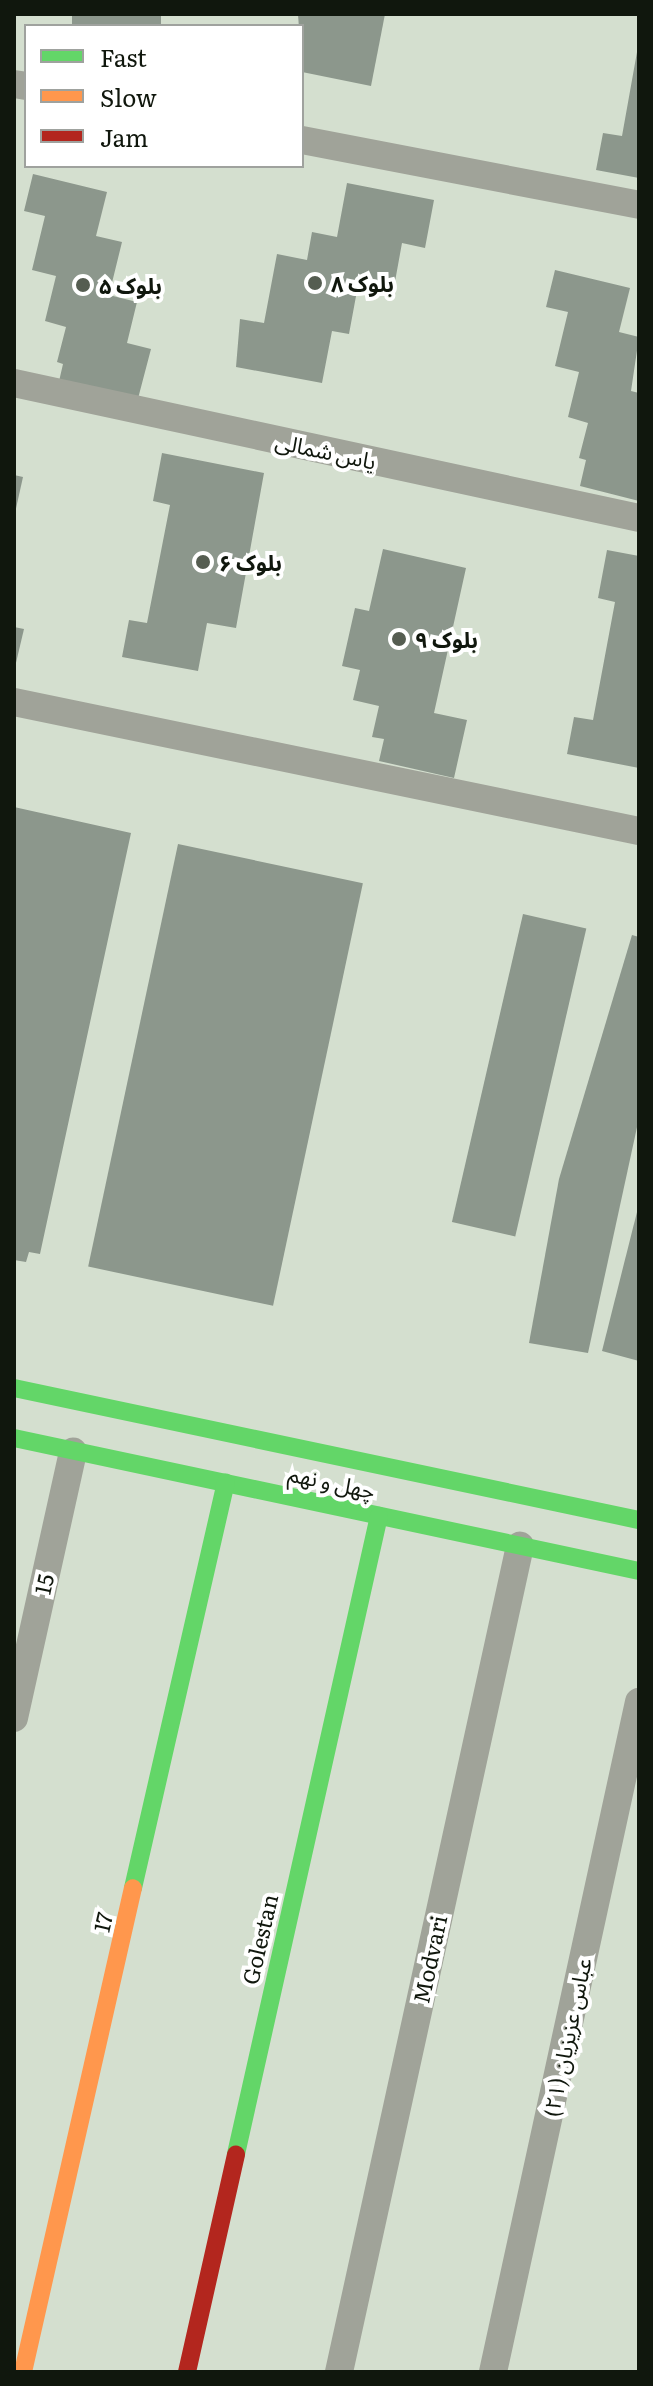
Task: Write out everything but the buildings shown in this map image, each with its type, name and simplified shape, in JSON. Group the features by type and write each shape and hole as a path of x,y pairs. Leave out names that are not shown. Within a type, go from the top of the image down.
{"street":[{"path":"304,140 639,205"},
{"name":"یاس شمالی","path":"14,383 639,518"},
{"path":"14,702 639,831"},
{"name":"چهل و نهم","path":"14,1388 639,1520"},
{"name":"چهل و نهم","path":"14,1438 639,1571"},
{"name":"15","path":"14,1718 73,1451"},
{"name":"17","path":"23,2372 226,1483"},
{"name":"Golestan","path":"187,2372 379,1516"},
{"name":"Modvari","path":"339,2372 520,1546"},
{"name":"عباس عزیزیان (۲۱)","path":"493,2372 639,1702"}],"traffic: fast":[{"path":"14,1388 639,1520"},
{"path":"14,1438 639,1571"},
{"path":"133,1888 226,1483"},
{"path":"236,2154 379,1516"}],"traffic: slow":[{"path":"23,2372 133,1888"}],"traffic: jam":[{"path":"187,2372 236,2154"}],"place":[{"name":"بلوک ۸","path":"315,283"},
{"name":"بلوک ۵","path":"83,285"},
{"name":"بلوک ۶","path":"203,562"},
{"name":"بلوک ۹","path":"399,639"}]}
